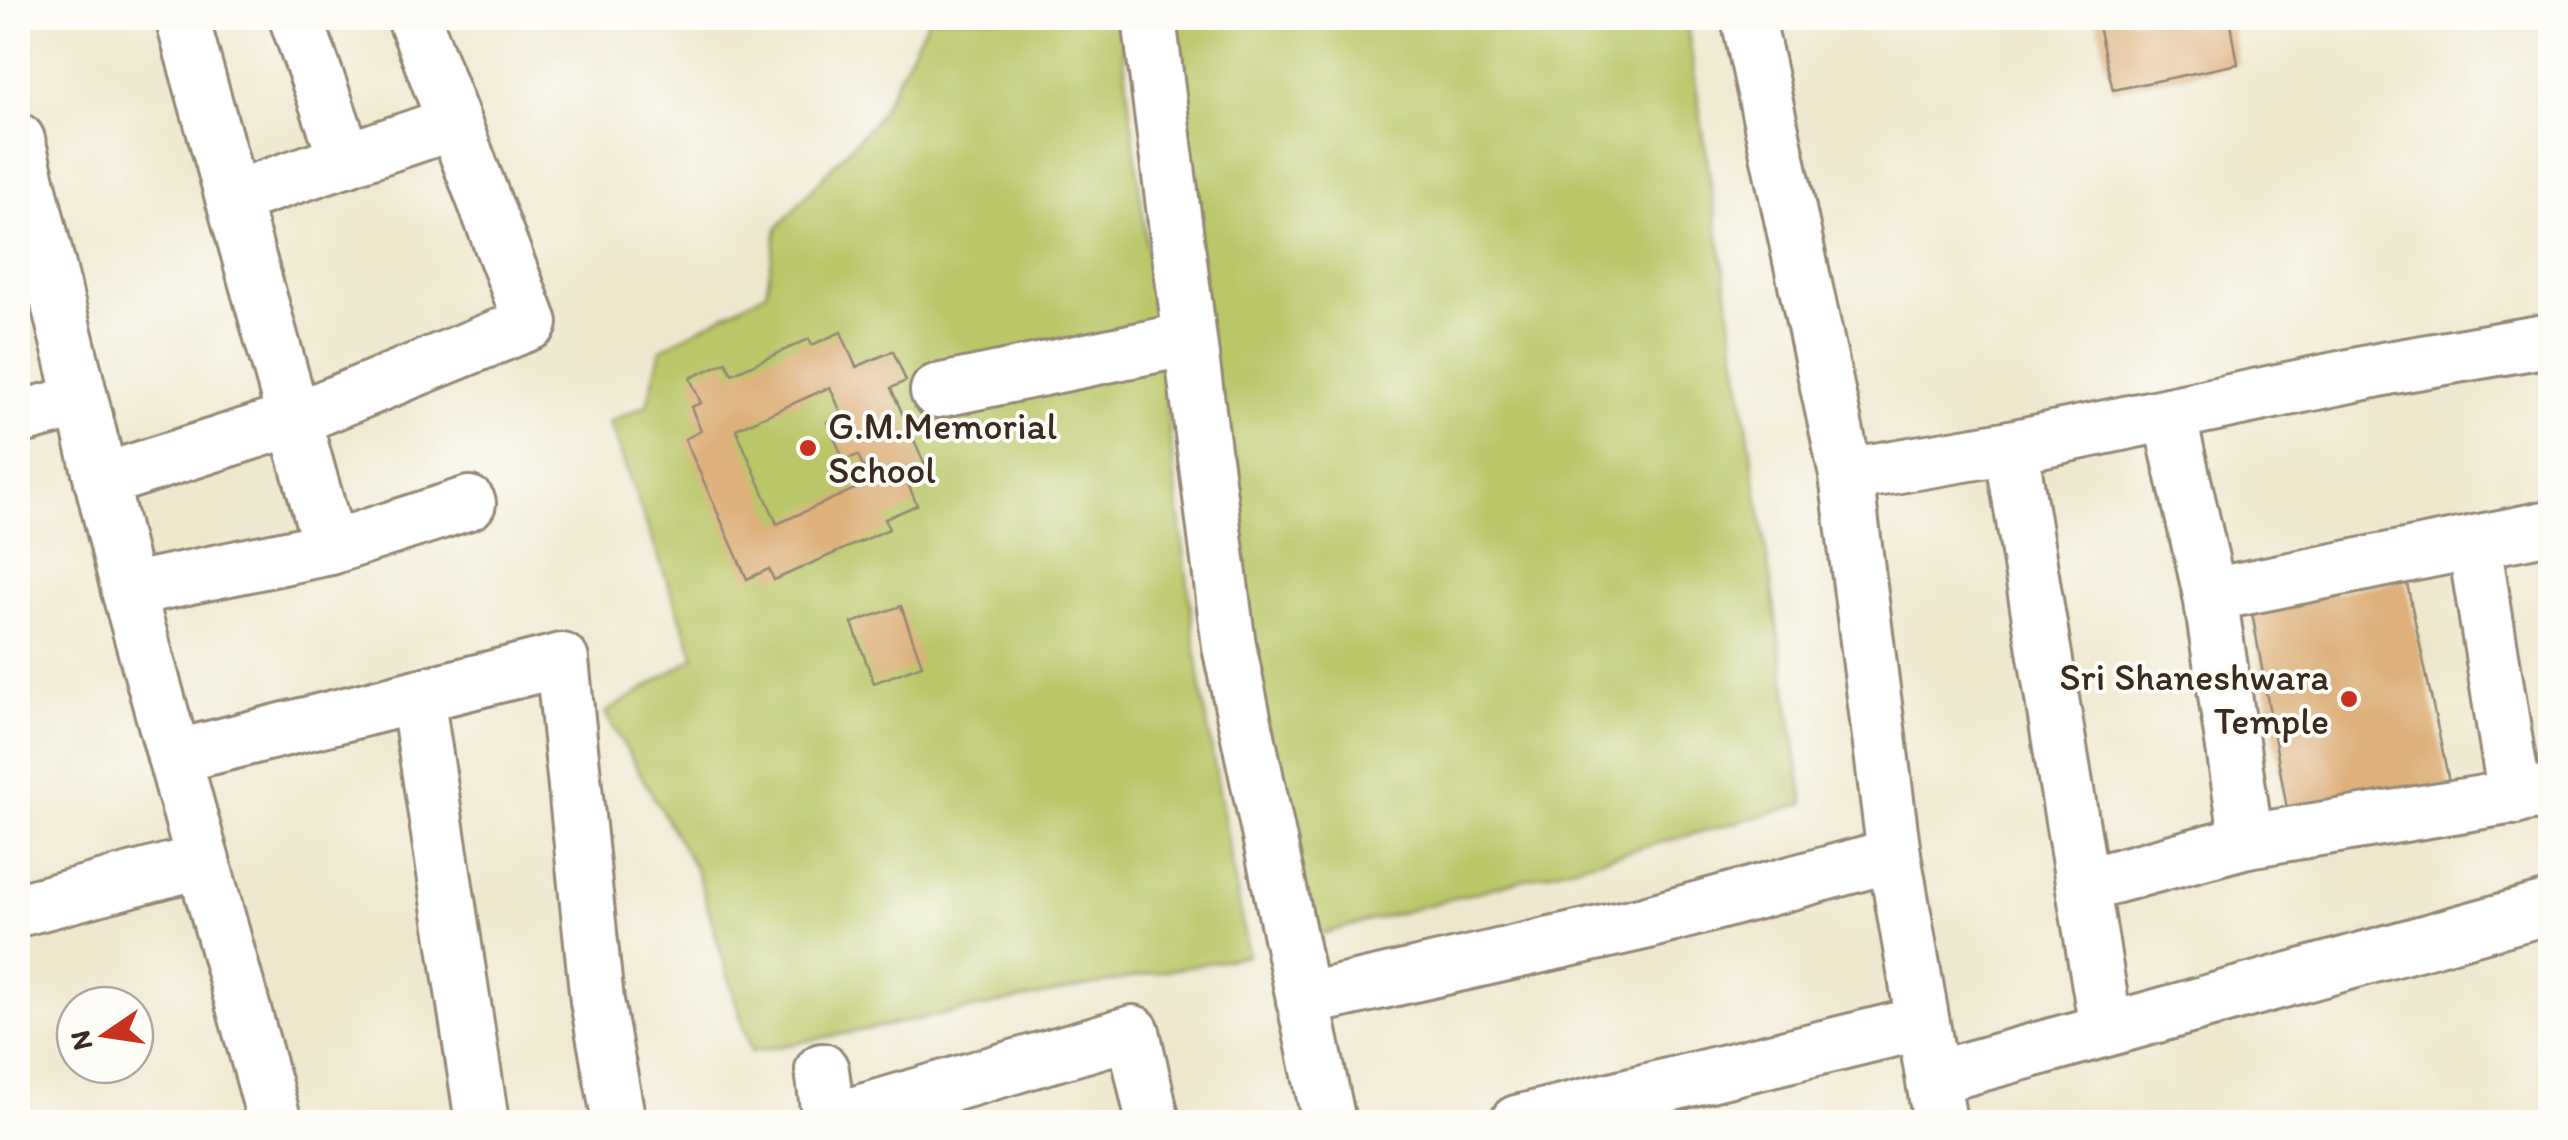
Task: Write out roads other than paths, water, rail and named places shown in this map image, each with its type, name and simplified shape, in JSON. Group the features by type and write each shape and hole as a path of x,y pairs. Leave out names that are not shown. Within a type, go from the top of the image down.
{"street":[{"path":"182,18 330,548"},
{"path":"296,18 346,160"},
{"path":"101,481 292,420 530,323 414,18"},
{"path":"1148,18 1229,646 1329,1122"},
{"path":"1748,18 1846,475 1894,854 1937,1100 2106,1028 2550,907"},
{"path":"232,198 454,123"},
{"path":"18,140 128,590 274,1122"},
{"path":"937,391 1189,339"},
{"path":"1846,475 2011,447 2388,368 2550,340"},
{"path":"18,418 82,401"},
{"path":"2168,414 2210,596 2247,841"},
{"path":"2011,447 2106,1028"},
{"path":"128,590 330,548 469,503"},
{"path":"2210,596 2550,527"},
{"path":"2084,886 2247,841 2533,794 2474,544"},
{"path":"174,758 562,660 597,1001 619,1122"},
{"path":"417,696 482,1122"},
{"path":"1303,1000 1644,922 1894,854"},
{"path":"18,910 203,861"},
{"path":"1517,1122 1922,1023"},
{"path":"822,1070 828,1122 1133,1032 1152,1122"}],"place":[{"name":"G.M.Memorial School","path":"808,448"},
{"name":"Sri Shaneshwara Temple","path":"2349,699"}]}
